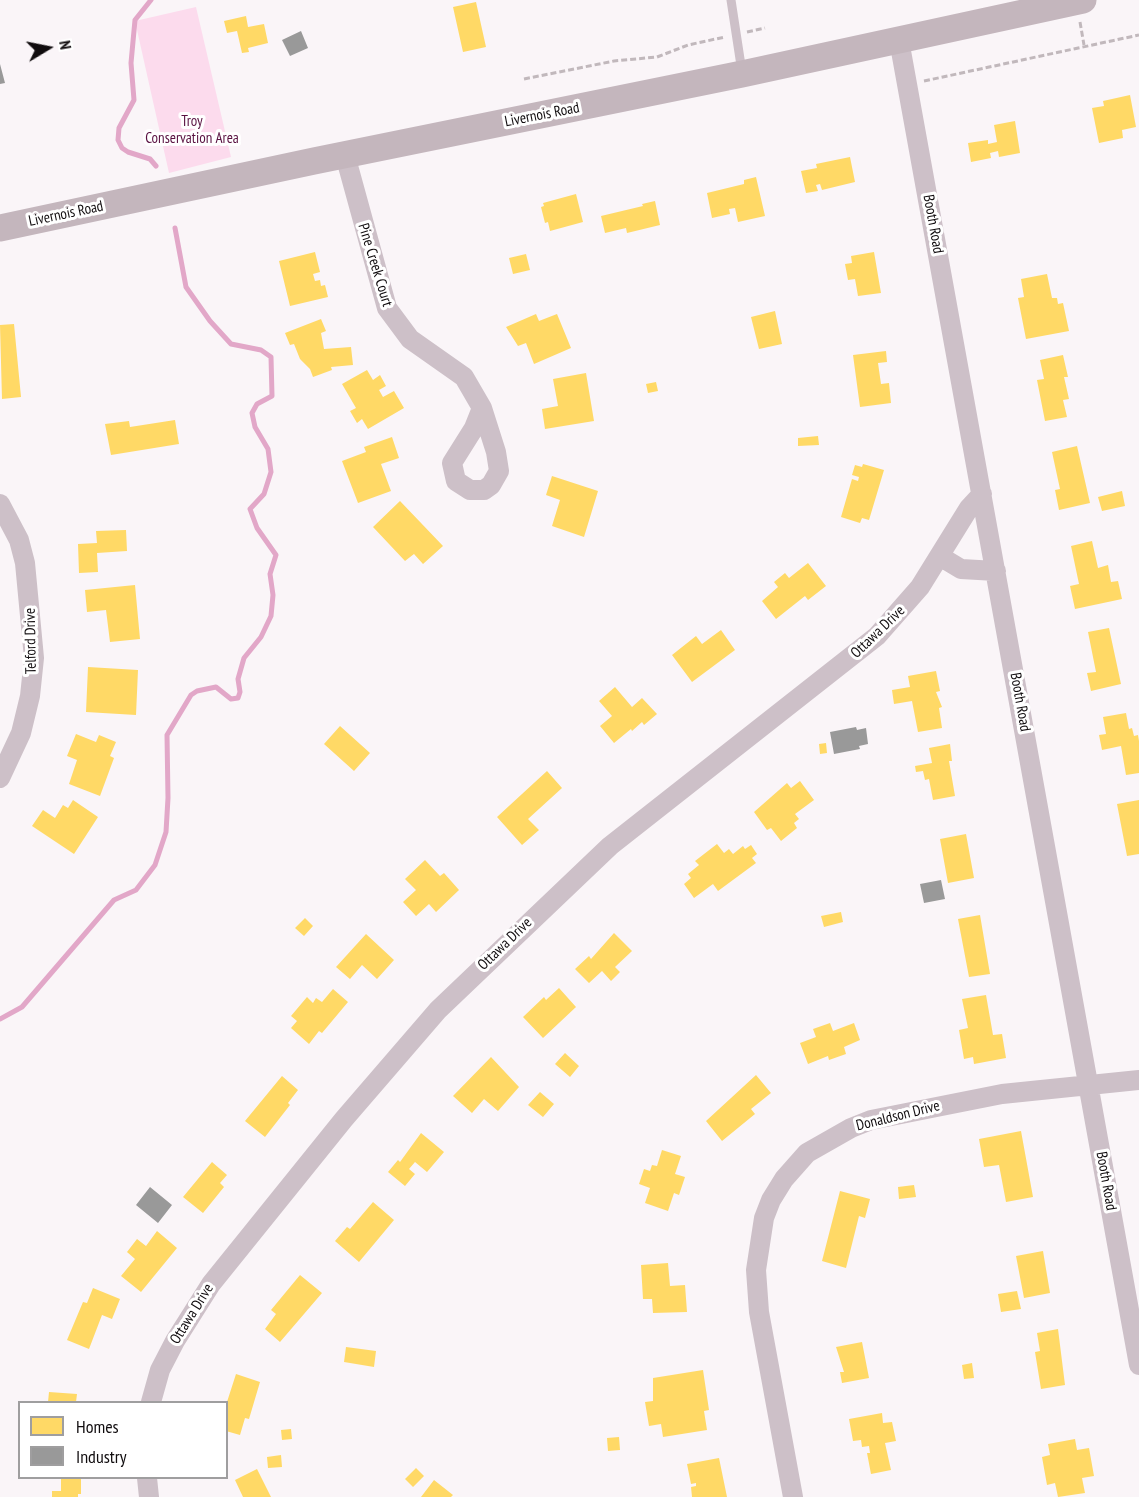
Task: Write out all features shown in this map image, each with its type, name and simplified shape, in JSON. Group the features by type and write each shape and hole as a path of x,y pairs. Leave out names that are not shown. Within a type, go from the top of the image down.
{"street":[{"name":"Livernois Road","path":"0,228 345,154 1071,6"},
{"name":"Booth Road","path":"899,40 1139,1365"},
{"name":"Pine Creek Court","path":"345,154 387,308 410,339 464,377 482,408"},
{"name":"Ottawa Drive","path":"151,1401 160,1370 175,1341 211,1284 359,1101 438,1010 610,846 864,648 904,608 941,557 969,508 982,494"},
{"name":"Telford Drive","path":"0,504 19,540 25,563 34,658 30,696 21,733 0,778"},
{"path":"941,557 961,569 996,571"},
{"name":"Donaldson Drive","path":"793,1497 759,1312 756,1270 764,1218 771,1200 784,1179 807,1153 836,1135 871,1120 1002,1094 1139,1080"},
{"path":"147,1479 149,1497"}],"lane":[{"path":"731,0 742,74"}],"path":[{"path":"1071,6 1084,46"},
{"path":"524,79 614,61 657,57 688,45 765,28"},
{"path":"917,82 1139,35"}],"green space":[{"name":"Troy Conservation Area","path":"196,7 231,157 169,173 135,21"}],"building: Homes":[{"path":"476,2 486,47 463,52 453,7"},
{"path":"246,16 248,27 264,24 268,43 248,48 249,52 242,53 237,31 227,33 224,21"},
{"path":"1130,95 1136,127 1122,130 1123,138 1099,143 1092,108 1104,106 1103,101"},
{"path":"1015,121 1020,153 999,157 998,151 990,153 991,158 971,162 968,143 988,140 988,144 997,142 994,125"},
{"path":"850,157 855,182 822,190 820,184 816,185 818,191 806,193 801,171 817,168 816,164"},
{"path":"756,177 765,216 738,222 735,208 729,209 730,214 712,218 707,193 744,184 744,180"},
{"path":"576,194 583,222 550,231 548,222 545,223 541,207 544,206 543,203"},
{"path":"655,201 660,225 627,233 626,228 605,233 601,216"},
{"path":"315,252 320,272 313,274 315,281 320,280 321,286 325,285 328,297 290,306 279,261"},
{"path":"874,252 881,293 858,296 855,279 848,280 845,264 852,263 851,256"},
{"path":"526,254 530,270 513,274 509,258"},
{"path":"1047,274 1052,298 1057,298 1058,304 1063,303 1069,331 1026,339 1018,298 1024,297 1021,279"},
{"path":"775,311 782,344 759,349 751,317"},
{"path":"536,314 539,321 557,314 571,348 534,364 526,343 518,346 506,327"},
{"path":"321,319 326,331 321,333 324,349 351,347 353,365 331,367 332,370 313,377 310,369 300,359 294,344 290,345 285,333"},
{"path":"14,324 21,397 2,399 0,325"},
{"path":"886,351 887,362 878,363 881,384 889,383 891,403 860,407 853,355"},
{"path":"1063,355 1068,377 1064,377 1069,399 1063,400 1067,417 1045,421 1037,380 1044,379 1040,360"},
{"path":"367,370 373,380 380,375 386,386 379,390 383,397 394,391 404,408 368,429 362,419 357,423 350,411 356,408 342,384"},
{"path":"586,373 594,421 545,429 542,409 558,406 553,379"},
{"path":"656,382 658,391 648,393 646,384"},
{"path":"175,420 179,444 111,455 105,424 129,421 130,427"},
{"path":"818,436 819,445 798,446 798,438"},
{"path":"392,437 399,458 381,464 391,491 358,503 342,461 366,452 364,447"},
{"path":"1077,446 1090,503 1059,510 1055,490 1060,489 1052,452"},
{"path":"863,464 884,470 869,520 862,518 860,523 841,517 852,479 858,481 859,477 852,475 855,465 862,467"},
{"path":"552,476 598,491 584,537 552,526 560,500 546,495"},
{"path":"1122,491 1125,506 1102,511 1098,497"},
{"path":"400,501 443,546 423,564 414,554 405,561 373,527"},
{"path":"126,530 127,551 97,553 98,572 79,573 78,544 97,543 96,531"},
{"path":"1092,541 1098,568 1108,565 1111,582 1118,581 1122,599 1075,609 1070,586 1079,584 1071,546"},
{"path":"808,563 826,586 808,600 805,596 776,619 762,601 778,587 774,582 785,573 789,578"},
{"path":"135,585 140,639 110,642 106,610 87,612 85,590"},
{"path":"1109,628 1121,684 1091,691 1087,673 1096,672 1088,632"},
{"path":"721,630 735,650 692,682 672,655 696,636 702,644"},
{"path":"88,667 138,670 136,715 86,712"},
{"path":"936,671 940,691 936,692 942,707 939,708 942,728 918,732 912,701 894,704 892,690 910,687 908,676"},
{"path":"615,687 632,707 642,698 657,714 644,725 642,722 632,731 631,729 614,743 600,726 612,716 599,701"},
{"path":"1126,713 1129,729 1132,728 1134,736 1138,735 1139,773 1126,775 1121,746 1102,750 1099,735 1106,734 1103,717"},
{"path":"340,726 370,753 354,771 324,744"},
{"path":"76,734 96,742 99,735 116,742 110,756 114,758 100,796 69,784 77,760 67,756"},
{"path":"826,743 827,753 820,754 819,744"},
{"path":"950,744 952,761 949,761 955,796 933,800 929,779 925,780 923,771 916,772 915,766 932,763 929,748"},
{"path":"547,771 562,788 528,819 539,830 522,845 497,817"},
{"path":"800,781 814,800 795,814 799,819 794,823 797,828 781,841 771,828 767,830 754,812 787,783 791,788"},
{"path":"73,800 98,817 74,854 32,826 43,810 55,818 63,805 68,808"},
{"path":"1139,800 1139,854 1127,856 1117,804"},
{"path":"966,834 974,878 948,883 940,839"},
{"path":"717,844 724,853 729,849 733,854 743,846 745,849 751,845 757,854 752,858 756,863 718,891 713,884 694,898 684,884 691,878 688,874 699,865 695,861"},
{"path":"425,860 440,876 444,873 459,890 436,912 429,904 416,916 403,902 416,890 405,879"},
{"path":"841,912 843,922 824,927 821,916"},
{"path":"980,915 990,974 969,977 958,919"},
{"path":"305,918 313,926 304,936 295,928"},
{"path":"614,933 632,951 615,967 620,972 611,981 602,971 589,983 575,969 589,956 591,959"},
{"path":"366,934 394,960 377,979 362,965 350,979 336,967"},
{"path":"559,988 576,1007 543,1038 523,1017 544,997 546,1000"},
{"path":"333,989 348,1002 322,1033 319,1031 309,1044 291,1028 297,1021 291,1016 307,997 313,1003 316,998 322,1002"},
{"path":"986,995 993,1035 1002,1034 1006,1058 974,1064 973,1057 964,1059 959,1030 968,1028 962,999"},
{"path":"830,1023 833,1031 854,1023 860,1040 844,1047 846,1054 829,1060 828,1056 808,1064 800,1043 816,1037 813,1029"},
{"path":"565,1053 579,1066 570,1077 555,1064"},
{"path":"491,1057 519,1087 498,1111 484,1099 472,1113 453,1096"},
{"path":"756,1075 771,1093 751,1109 755,1114 722,1141 706,1121"},
{"path":"282,1076 298,1090 288,1103 290,1105 265,1137 245,1121"},
{"path":"540,1092 554,1104 543,1117 528,1105"},
{"path":"1021,1131 1033,1197 1006,1202 999,1165 984,1167 979,1139"},
{"path":"421,1133 444,1152 427,1172 415,1162 409,1169 415,1174 405,1186 388,1172 398,1160 400,1162"},
{"path":"662,1150 681,1156 675,1174 685,1177 679,1195 674,1193 668,1211 645,1203 650,1188 639,1184 644,1169 650,1171 652,1165 657,1166"},
{"path":"212,1162 227,1175 220,1183 224,1187 203,1213 183,1197"},
{"path":"914,1185 916,1197 899,1199 898,1187"},
{"path":"840,1191 870,1199 865,1218 859,1216 846,1268 822,1261"},
{"path":"373,1202 394,1220 359,1262 335,1241 347,1227 350,1229"},
{"path":"157,1231 177,1248 141,1292 121,1276 135,1259 127,1252 137,1239 146,1246"},
{"path":"1043,1251 1050,1293 1024,1298 1016,1256"},
{"path":"668,1263 670,1286 685,1285 687,1312 653,1313 652,1299 643,1299 641,1265"},
{"path":"300,1275 322,1293 280,1342 265,1329 276,1314 271,1310"},
{"path":"93,1288 120,1299 112,1319 102,1315 89,1349 67,1340 83,1302 87,1303"},
{"path":"1017,1291 1021,1309 1001,1312 998,1294"},
{"path":"1058,1329 1065,1385 1041,1389 1035,1352 1040,1351 1037,1333"},
{"path":"862,1342 869,1378 842,1383 840,1372 844,1372 836,1347"},
{"path":"346,1347 376,1351 374,1367 344,1362"},
{"path":"972,1363 974,1378 964,1379 962,1365"},
{"path":"703,1370 709,1410 704,1411 707,1430 663,1437 661,1424 649,1426 645,1402 653,1401 653,1378"},
{"path":"236,1374 260,1382 249,1419 245,1418 240,1435 228,1432 227,1401"},
{"path":"49,1392 77,1394 76,1401 48,1401"},
{"path":"882,1413 883,1423 892,1422 896,1441 885,1443 891,1470 871,1474 867,1453 870,1453 869,1446 862,1447 861,1440 853,1441 849,1419"},
{"path":"291,1429 292,1439 282,1440 281,1430"},
{"path":"619,1437 620,1450 608,1451 607,1438"},
{"path":"1075,1439 1077,1450 1089,1448 1094,1476 1082,1478 1085,1493 1058,1497 1055,1483 1047,1485 1042,1457 1050,1455 1048,1444"},
{"path":"281,1455 282,1467 268,1468 267,1457"},
{"path":"719,1458 727,1497 692,1497 691,1487 696,1486 696,1483 691,1484 687,1464"},
{"path":"416,1468 424,1476 413,1487 405,1479"},
{"path":"257,1469 271,1497 243,1497 235,1480"},
{"path":"61,1479 81,1479 81,1494 78,1494 78,1497 52,1497 52,1491 61,1491"},
{"path":"434,1480 453,1495 451,1497 421,1497"}],"building: Industry":[{"path":"301,31 308,48 290,56 282,40"},
{"path":"0,64 5,83 0,84"},
{"path":"856,727 857,730 866,728 868,744 859,746 860,749 834,754 830,732"},
{"path":"941,880 945,899 924,903 920,884"},
{"path":"150,1187 172,1205 158,1223 136,1205"}],"waterway":[{"path":"151,0 135,20 131,63 134,100 119,128 118,140 122,148 150,159 156,166"},
{"path":"0,1019 22,1007 114,900 136,890 155,865 166,832 167,735 191,695 197,691 216,687 231,699 238,698 240,692 238,679 244,658 261,637 271,616 273,595 270,574 276,555 257,528 250,509 264,494 271,472 268,449 255,427 252,413 257,404 272,396 271,357 261,350 231,344 210,321 186,287 175,228"}]}
